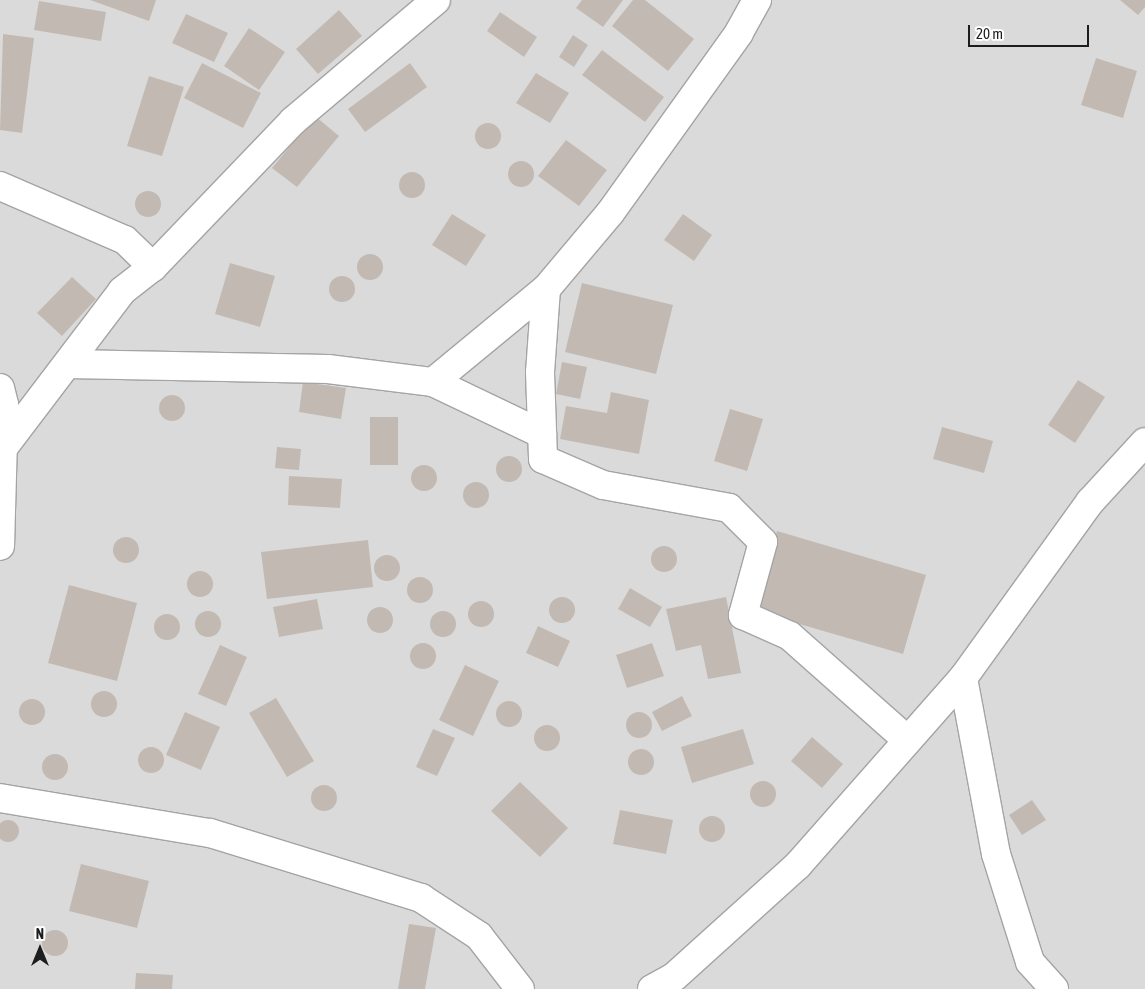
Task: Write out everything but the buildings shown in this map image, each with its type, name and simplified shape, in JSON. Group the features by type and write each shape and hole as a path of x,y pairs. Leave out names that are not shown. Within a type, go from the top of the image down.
{"street":[{"path":"2,451 122,291 153,267 293,122 436,0"},
{"path":"433,382 546,289 610,213 739,33 757,0"},
{"path":"0,186 125,240 153,267"},
{"path":"546,289 543,459 603,485 730,508 763,542 744,615 790,636 907,740"},
{"path":"68,364 328,369 433,382 542,434"},
{"path":"0,388 2,451 0,546"},
{"path":"652,989 674,976 798,865 962,678 1090,502 1145,442"},
{"path":"962,678 996,854 1030,962 1054,989"},
{"path":"0,798 210,833 314,869 422,898 478,936 520,989"}],"shaded area":[{"path":"0,0 1145,0 1145,989 0,989"}]}
